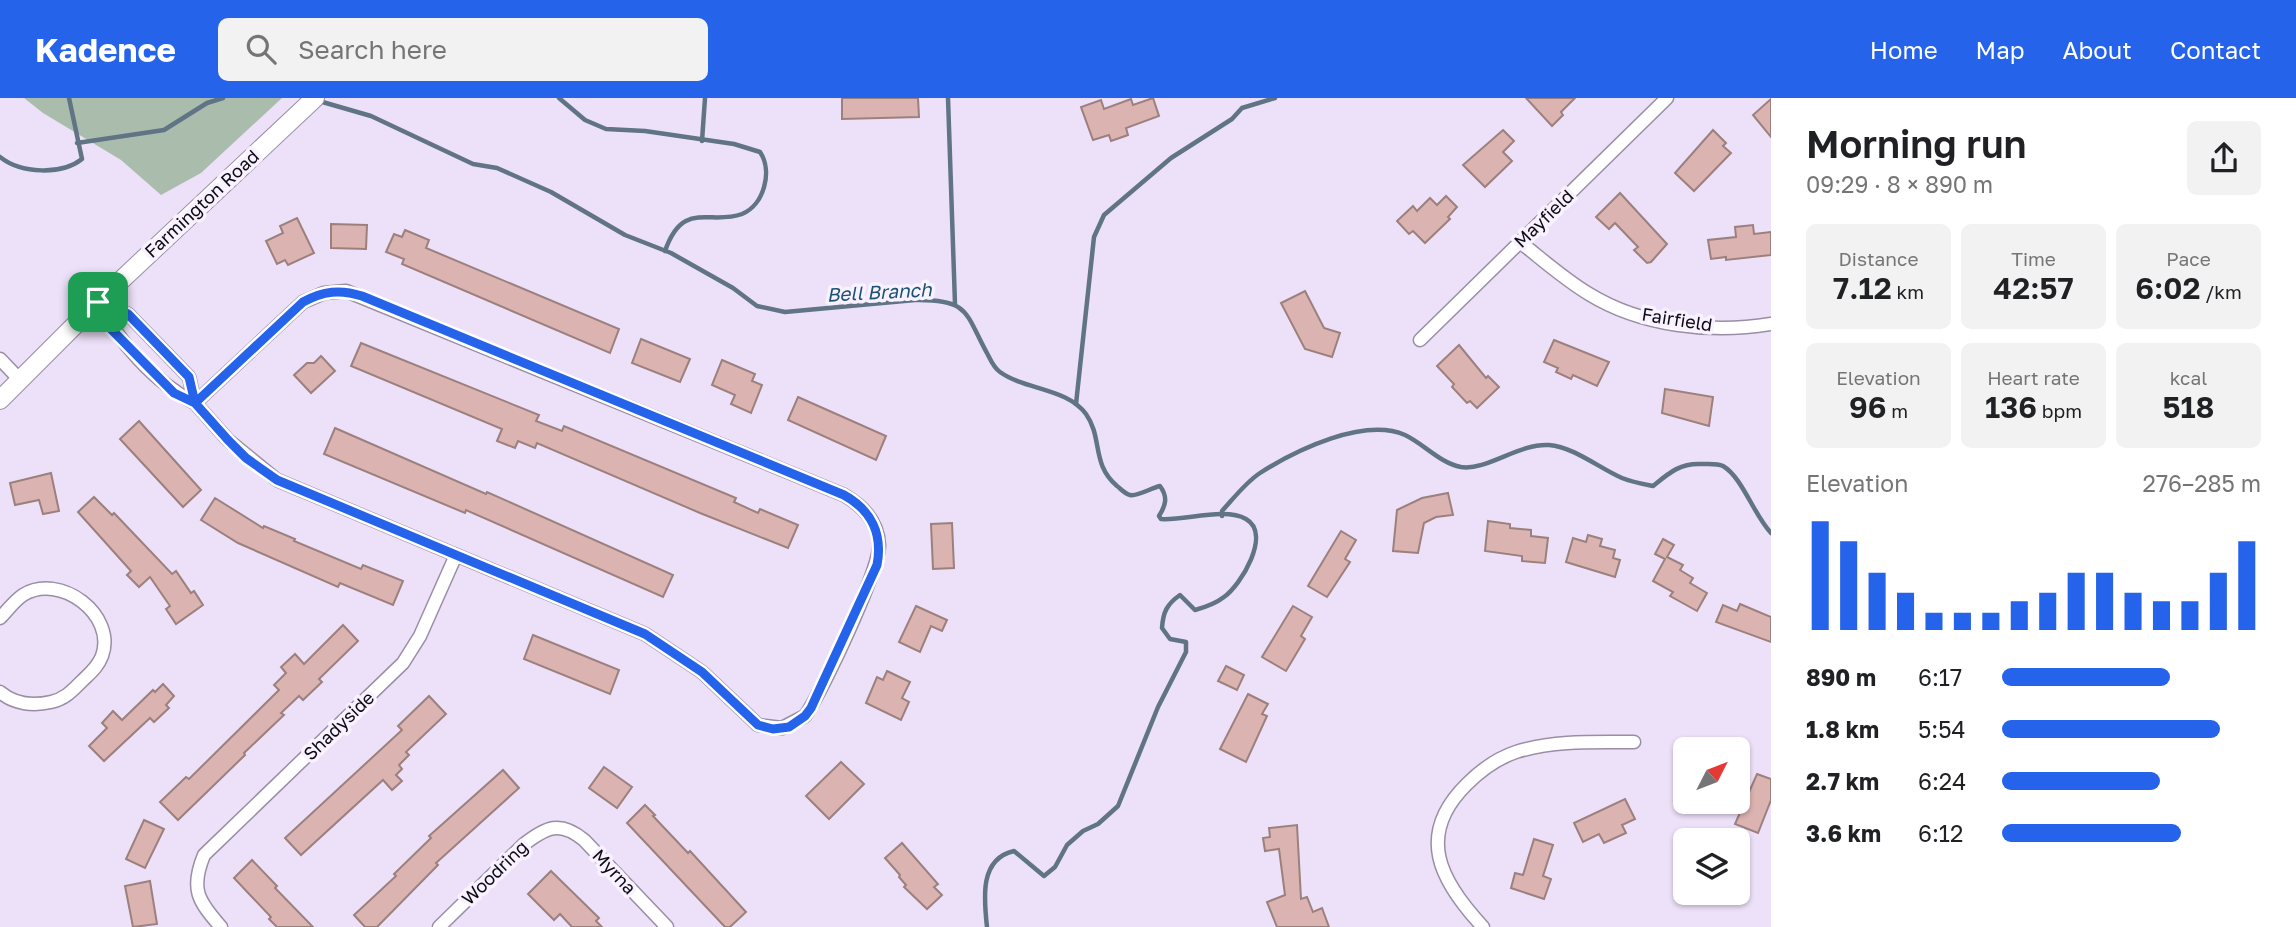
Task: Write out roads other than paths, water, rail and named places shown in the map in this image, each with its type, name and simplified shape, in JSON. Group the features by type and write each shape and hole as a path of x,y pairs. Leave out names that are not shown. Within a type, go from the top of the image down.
{"main road":[{"name":"Farmington Road","path":"0,400 98,302 315,98"}],"street":[{"name":"Mayfield","path":"1420,340 1667,98"},
{"name":"Fairfield","path":"1520,242 1591,296 1643,317 1708,327 1746,328 1771,324"},
{"path":"98,302 111,329 174,393 195,403 237,449 277,480 645,634 702,672 751,721 765,728 782,728 799,722 811,708 873,575 879,555 878,536 864,510 844,495 346,291 314,296 303,302 195,403"},
{"path":"98,302 128,314 189,377 195,403"},
{"path":"0,359 20,380"},
{"name":"Shadyside","path":"221,927 198,897 197,877 204,855 403,663 421,636 456,555"},
{"path":"0,618 24,595 38,590 66,591 78,598 99,620 104,632 103,654 96,667 68,696 42,704 21,704 0,692"},
{"path":"1483,927 1448,884 1438,853 1444,812 1460,791 1495,762 1516,752 1562,743 1634,741"},
{"name":"Woodring","path":"439,927 523,845 537,834 556,827"},
{"name":"Myrna","path":"556,827 572,830 584,840 667,927"}],"waterway":[{"path":"0,157 19,167 41,170 64,168 82,159 69,98"},
{"name":"Bell Branch","path":"77,143 164,130 207,103 223,98"},
{"path":"559,98 585,120 606,129 645,131 734,144 760,152 766,168 766,178 761,195 750,210 730,217 689,220 680,225 672,235 665,251"},
{"path":"702,141 705,98"},
{"path":"948,98 955,304"},
{"path":"1076,404 1094,237 1104,215 1171,158 1232,119 1242,108 1275,98"},
{"name":"Bell Branch","path":"319,101 371,116 473,164 497,168 551,192 625,235 671,253 733,288 757,306 785,312 915,300 933,300 957,306 970,319 998,370 1010,378 1057,394 1078,405 1091,423 1104,469 1109,478 1125,493 1136,495 1160,486 1165,497 1165,505 1159,516 1161,519 1227,514 1246,519 1253,526 1256,536 1251,559 1231,591 1217,602 1195,610 1180,595 1163,617 1162,628 1170,639 1186,642 1186,652 1158,707 1118,806 1098,824 1083,831 1067,845 1055,867 1044,876 1014,851 995,862 986,882 987,927"},
{"path":"1222,516 1222,511 1249,481 1260,473 1311,446 1370,430 1405,435 1446,462 1461,467 1482,465 1526,448 1549,445 1577,454 1622,478 1653,486 1670,473 1687,465 1721,465 1730,471 1742,487 1771,533"}]}
